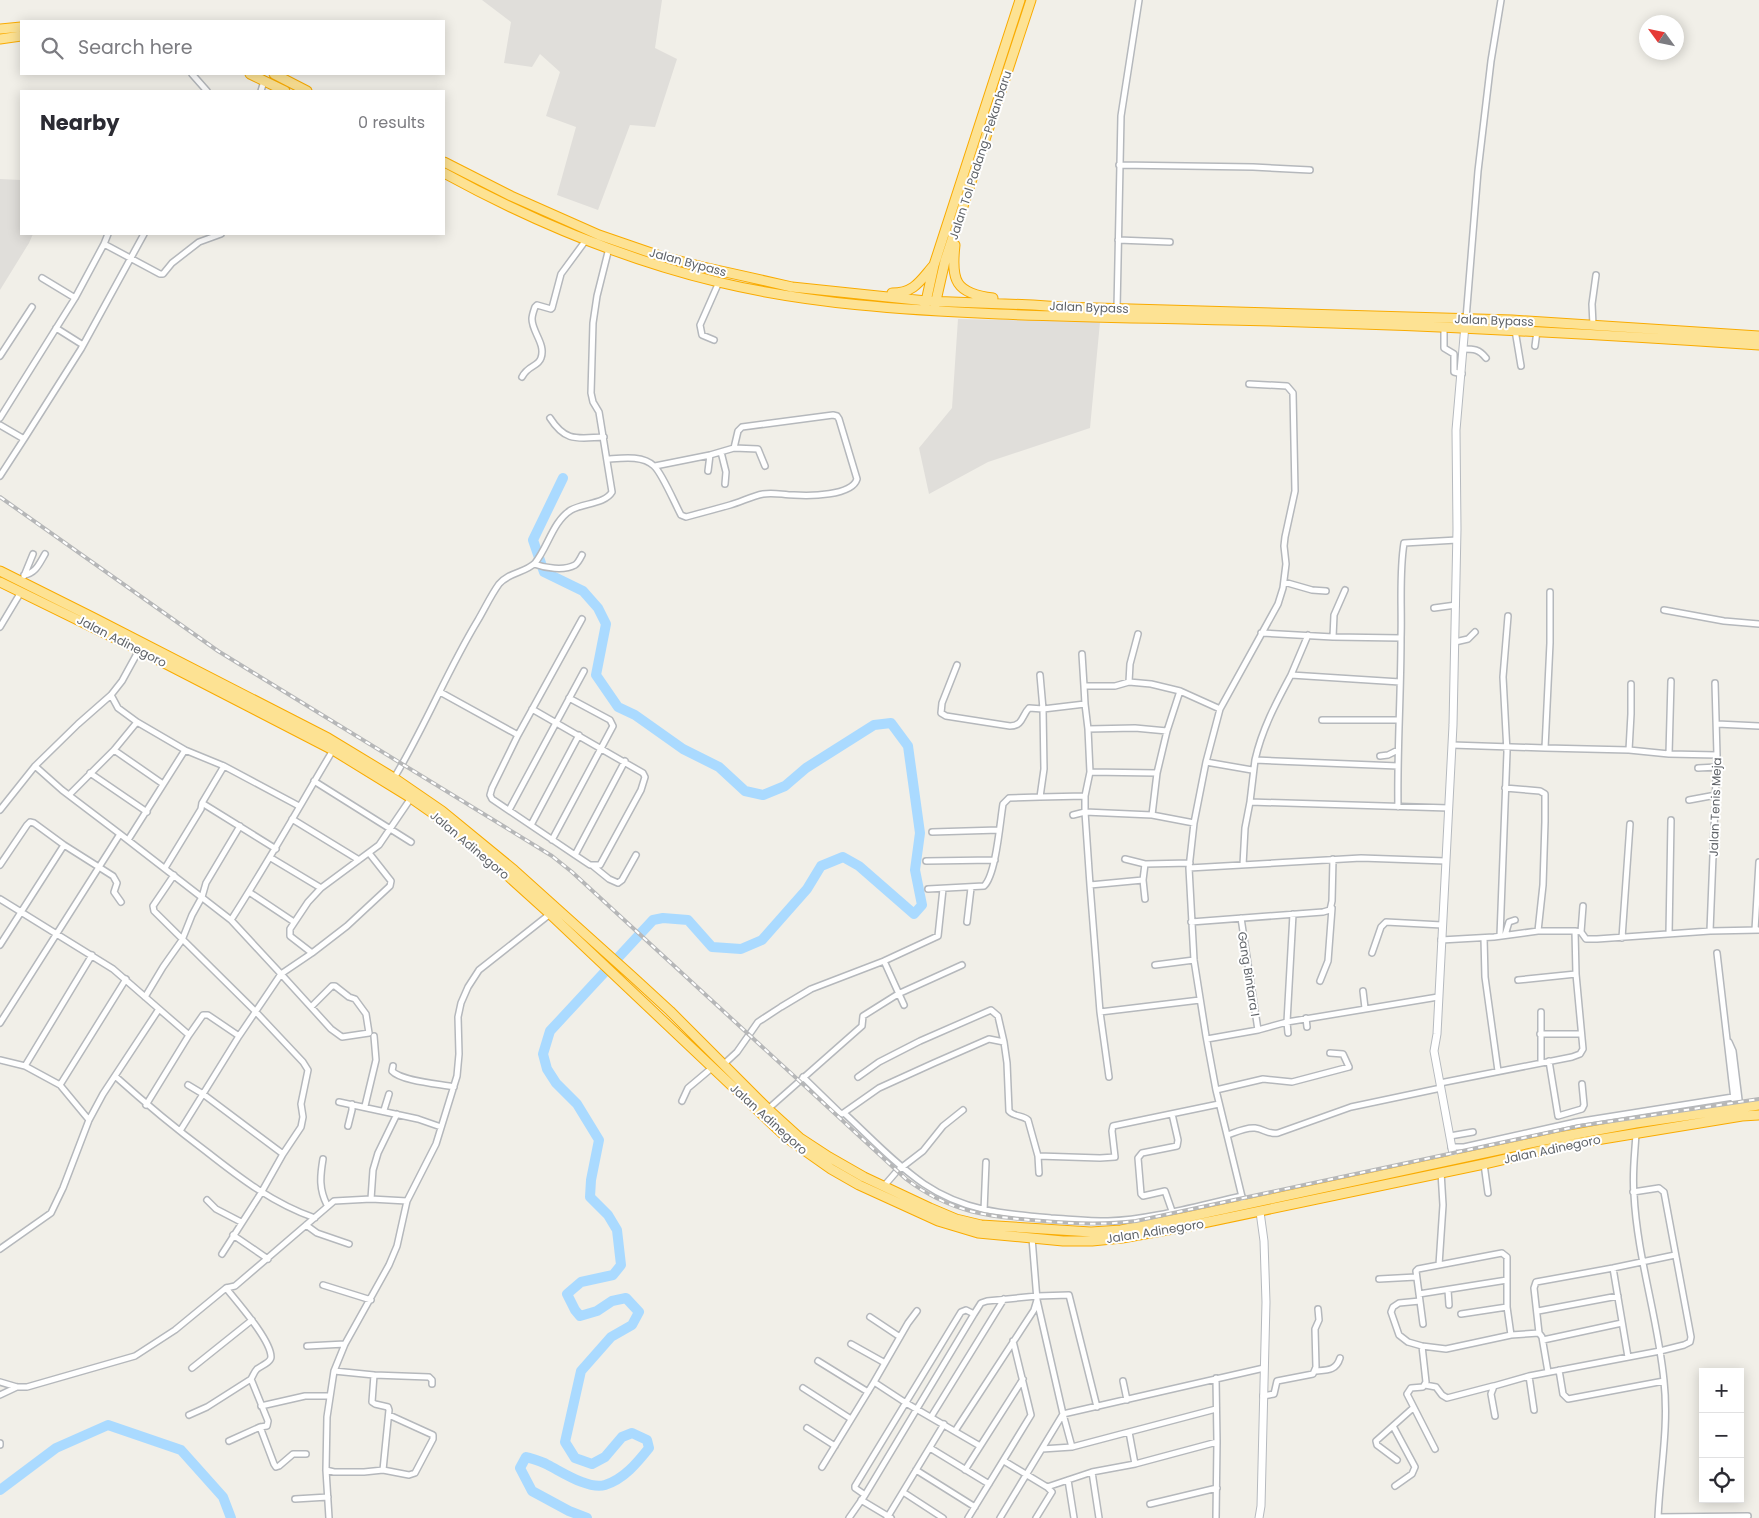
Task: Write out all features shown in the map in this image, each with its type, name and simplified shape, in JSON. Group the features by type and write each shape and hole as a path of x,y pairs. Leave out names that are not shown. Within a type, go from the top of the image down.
{"highway":[{"name":"Jalan Tol Padang–Pekanbaru","path":"929,311 934,265 1020,0"},
{"name":"Jalan Tol Padang–Pekanbaru","path":"931,301 1031,0"},
{"path":"1,34 20,27"},
{"path":"1,34 20,36"},
{"path":"252,75 283,90"},
{"path":"276,75 306,90"},
{"name":"Jalan Bypass","path":"445,163 511,196 618,242 660,256 792,287 931,301 1444,327 1465,323 1515,330 1759,345"},
{"name":"Jalan Bypass","path":"445,174 494,199 608,248 719,282 800,297 876,307 929,311 1171,314 1593,325 1759,336"},
{"path":"956,227 952,267 955,278 964,290 976,296 1033,305"},
{"path":"850,293 862,291 906,292 916,286 934,265"},
{"name":"Jalan Adinegoro","path":"0,571 23,578 139,650 333,750 411,798 511,873 601,947 724,1064 737,1085"},
{"name":"Jalan Adinegoro","path":"0,582 93,622 328,738 394,778 442,811 511,873 550,914 713,1067 737,1085"},
{"path":"737,1085 750,1098 768,1109 800,1138 829,1157 884,1186 956,1219 981,1225 1091,1232 1183,1223 1243,1200 1559,1137 1759,1106"},
{"name":"Jalan Adinegoro","path":"750,1098 787,1138 809,1155 859,1185 938,1221 978,1233 1092,1241 1122,1238 1167,1226"},
{"name":"Jalan Adinegoro","path":"1183,1223 1260,1212 1566,1145 1759,1115"}],"street":[{"path":"1117,309 1121,116 1139,0"},
{"path":"1454,1159 1434,1051 1437,1034 1452,745 1457,540 1456,430 1478,171 1501,0"},
{"path":"193,75 206,90"},
{"path":"261,90 264,80"},
{"path":"1119,165 1253,167 1310,170"},
{"path":"0,418 75,298 108,235"},
{"path":"0,476 83,345 144,235"},
{"path":"104,244 156,273 163,274 172,263 199,242 219,235"},
{"path":"522,377 528,368 538,363 542,355 542,348 532,318 535,307 537,305 552,308 561,274 586,239"},
{"path":"1118,240 1170,242"},
{"path":"394,778 468,636 498,585 508,575 536,563 568,512 574,508 608,498 613,488 599,412 591,397 591,360 597,296 608,248"},
{"path":"1593,325 1592,304 1596,275"},
{"path":"42,278 75,298"},
{"path":"714,340 702,335 700,325 719,282"},
{"path":"0,356 32,307"},
{"path":"1444,327 1444,348 1454,354 1454,372 1462,374"},
{"path":"56,328 83,345"},
{"path":"1515,330 1521,366"},
{"path":"1535,346 1537,331"},
{"path":"0,343 6,347"},
{"path":"1463,349 1479,350 1486,358"},
{"path":"803,1078 839,1112 844,1113 902,1166 925,1184 959,1203 984,1211 1025,1216 1108,1221 1243,1200 1219,1104 1200,1000 1194,960 1189,866 1194,823 1206,762 1220,709 1278,604 1284,582 1285,537 1295,491 1293,393 1287,386 1249,384"},
{"path":"608,460 628,458 641,460 654,466 681,515 686,517 732,505 762,494 776,492 792,495 827,494 847,489 853,486 857,479 839,419 835,415 742,427 738,431 734,448"},
{"path":"550,418 556,428 566,436 576,438 604,437"},
{"path":"0,425 24,439"},
{"path":"654,466 734,448 757,449 762,456 765,466"},
{"path":"721,452 726,472 724,484"},
{"path":"708,470 710,454"},
{"path":"1398,807 1401,582 1404,543 1457,540"},
{"path":"23,578 33,554"},
{"path":"23,578 35,571 44,554"},
{"path":"536,563 553,568 568,567 577,564 582,555"},
{"path":"1284,582 1312,590 1326,591"},
{"path":"1333,637 1336,609 1345,590"},
{"path":"0,627 21,592"},
{"path":"1545,748 1550,643 1550,592"},
{"path":"1434,608 1456,605"},
{"path":"1664,610 1724,621 1759,624"},
{"path":"1502,936 1506,746 1504,677 1508,616"},
{"path":"582,619 518,735 490,792 492,799 609,879 618,883 622,880 636,855"},
{"path":"1455,642 1468,639 1476,632"},
{"path":"1261,633 1401,638"},
{"path":"1129,682 1130,664 1138,634"},
{"path":"1243,865 1252,770 1260,738 1308,635"},
{"path":"0,810 34,766 111,695 122,682 139,650"},
{"path":"1082,654 1090,772 1085,796 1085,812 1100,1012 1109,1077"},
{"path":"957,665 940,710 943,715 1015,726 1020,723 1029,708 1043,709 1085,704"},
{"path":"509,810 584,671"},
{"path":"1040,675 1043,709 1044,769 1040,797"},
{"path":"1291,675 1400,682"},
{"path":"1669,754 1671,680"},
{"path":"1084,686 1115,686 1129,682 1151,684 1180,691 1220,709"},
{"name":"Jalan Tenis Meja","path":"1710,931 1717,767 1715,683"},
{"path":"1629,750 1631,684"},
{"path":"1152,815 1157,773 1167,731 1180,691"},
{"path":"440,692 518,735"},
{"path":"111,695 118,708 137,722 184,750 224,766 299,806"},
{"path":"552,840 612,730 612,723 569,698"},
{"path":"532,709 643,773 644,782 602,863 597,866 590,865"},
{"path":"1322,720 1399,720"},
{"path":"69,795 114,750 137,722"},
{"path":"1717,724 1759,726"},
{"path":"1088,729 1135,728 1167,731"},
{"path":"531,826 580,735"},
{"path":"1452,745 1629,750 1669,754 1717,755"},
{"path":"114,750 163,784"},
{"path":"128,840 184,750"},
{"path":"231,920 271,858 299,806 333,750"},
{"path":"1380,756 1388,756 1398,750"},
{"path":"1255,760 1398,766"},
{"path":"575,856 625,761"},
{"path":"1206,762 1252,770"},
{"path":"34,766 231,920 331,1029 342,1037 369,1033 366,1014 355,999 349,997 335,986 332,986 311,1007"},
{"path":"165,868 201,809 202,803 224,766"},
{"path":"1698,768 1717,767"},
{"path":"1090,772 1157,773"},
{"path":"90,773 147,812"},
{"path":"314,781 411,842"},
{"path":"1504,788 1540,791 1545,794 1543,885 1538,931"},
{"path":"1689,800 1716,795"},
{"path":"928,890 971,888 984,886 988,883 995,860 1003,804 1009,798 1085,796"},
{"path":"312,953 290,936 290,929 294,922 321,888 379,845 411,798"},
{"path":"1250,802 1449,808"},
{"path":"202,803 276,849"},
{"path":"1073,815 1085,812 1152,815 1194,823"},
{"path":"292,819 359,860"},
{"path":"1669,934 1671,820"},
{"path":"0,866 30,822 37,824 64,845 100,866 116,878 114,892 121,902"},
{"path":"1622,938 1630,824"},
{"path":"145,996 162,967 182,940 202,897 206,883 240,826"},
{"path":"932,832 999,830"},
{"path":"0,1023 120,834"},
{"path":"0,945 64,845"},
{"path":"180,1131 255,1011 281,974 347,926 390,886 391,881 369,853"},
{"path":"271,858 321,888"},
{"path":"1125,859 1145,864 1189,866 1369,858 1446,861"},
{"path":"1320,980 1328,961 1333,859"},
{"path":"926,861 995,860"},
{"path":"1441,940 1484,938 1538,931 1578,932 1586,939 1757,930 1759,862"},
{"path":"1145,864 1145,899"},
{"path":"174,875 153,908 182,940 255,1011 303,1062 308,1070 301,1104 303,1122 301,1127 222,1254"},
{"path":"1090,885 1144,880"},
{"path":"967,922 971,888"},
{"path":"724,1064 737,1052 748,1035 763,1018 810,989 884,961 938,936 943,889"},
{"path":"249,892 294,922"},
{"path":"0,899 92,954 126,979 189,1035"},
{"path":"1191,922 1323,912 1330,910 1332,906"},
{"path":"1228,1135 1251,1128 1258,1128 1269,1134 1278,1133 1351,1107 1498,1071 1580,1054 1583,1049 1576,974 1578,932 1583,906"},
{"path":"329,1518 326,1470 327,1417 334,1371 345,1344 389,1265 397,1246 407,1201 436,1144 457,1076 459,1054 458,1017 461,1003 468,987 479,970 550,914"},
{"path":"1288,1033 1293,914"},
{"name":"Gang Bintara I","path":"1240,918 1258,1030"},
{"path":"1502,936 1509,922 1515,920"},
{"path":"1372,953 1382,927 1386,922 1442,926"},
{"path":"1484,938 1485,977 1498,1071"},
{"path":"1717,953 1728,1040 1733,1051 1738,1108"},
{"path":"25,1066 92,954"},
{"path":"1155,965 1194,960"},
{"path":"884,961 904,1005"},
{"path":"768,1109 862,1026 863,1016 898,994 962,965"},
{"path":"1518,980 1576,974"},
{"path":"60,1085 126,979"},
{"path":"1362,991 1364,1008"},
{"path":"1207,1039 1258,1030 1306,1018 1438,997"},
{"path":"1100,1012 1200,1000"},
{"path":"0,1249 51,1213 63,1188 89,1120 103,1094 159,1009"},
{"path":"858,1077 887,1058 985,1012 991,1010 997,1013 1007,1063 1009,1111 1028,1120 1038,1156 1039,1173"},
{"path":"1541,1012 1541,1063"},
{"path":"146,1105 189,1035 205,1014 239,1036"},
{"path":"1306,1018 1307,1027"},
{"path":"1540,1034 1581,1034"},
{"path":"365,1106 376,1060 374,1036"},
{"path":"844,1113 880,1088 934,1062 989,1039 1004,1042"},
{"path":"1216,1090 1263,1079 1292,1082 1350,1067 1343,1054 1330,1053"},
{"path":"0,1060 25,1066 60,1085 89,1120"},
{"path":"1549,1061 1558,1116 1582,1109 1584,1105 1582,1084"},
{"path":"393,1066 392,1071 396,1075 454,1087"},
{"path":"682,1100 688,1088 713,1067"},
{"path":"115,1076 146,1105 261,1192 300,1213 315,1218"},
{"path":"188,1085 203,1094 283,1154"},
{"path":"1735,1085 1733,1097 1738,1108"},
{"path":"384,1110 389,1094"},
{"path":"1451,1147 1464,1147 1576,1122 1733,1097"},
{"path":"339,1102 384,1110 441,1127"},
{"path":"348,1126 352,1104"},
{"path":"1038,1156 1115,1157 1113,1126 1219,1104"},
{"path":"884,1186 902,1166 917,1157 942,1126 963,1110"},
{"path":"371,1199 373,1170 378,1153 397,1114"},
{"path":"1172,1114 1178,1140 1177,1146 1142,1153 1138,1158 1141,1194 1143,1196 1165,1191 1172,1211"},
{"path":"1450,1136 1472,1132"},
{"path":"1636,1133 1633,1192 1664,1381 1666,1426 1658,1518 1748,1516"},
{"path":"323,1159 320,1184 322,1195 327,1205"},
{"path":"984,1211 986,1162"},
{"path":"1484,1164 1488,1194"},
{"path":"1440,1265 1443,1206 1441,1172"},
{"path":"1435,1449 1407,1397 1407,1392 1411,1388 1423,1387 1425,1385 1436,1387 1447,1398 1529,1376 1688,1344 1691,1339 1664,1192 1659,1188 1633,1192"},
{"path":"207,1200 216,1209 241,1222"},
{"path":"0,1382 17,1387 27,1387 134,1356 175,1330 226,1288 235,1286 315,1218 327,1205 338,1200 407,1201"},
{"path":"1260,1212 1264,1241 1266,1302 1260,1518"},
{"path":"306,1225 317,1233 349,1244"},
{"path":"233,1235 268,1259"},
{"path":"1032,1238 1037,1298 1072,1447"},
{"path":"1423,1324 1416,1276 1418,1269 1502,1253 1507,1257 1507,1307 1511,1335"},
{"path":"1548,1372 1543,1340 1539,1332 1534,1288 1536,1282 1675,1255"},
{"path":"1613,1268 1628,1357"},
{"path":"1379,1280 1416,1276"},
{"path":"1418,1294 1507,1280"},
{"path":"323,1285 370,1300"},
{"path":"189,1415 207,1407 251,1379 258,1369 271,1358 268,1347 252,1320 226,1288"},
{"path":"1448,1290 1449,1305"},
{"path":"850,1518 970,1312 984,1302 1069,1294 1097,1407"},
{"path":"1538,1311 1618,1296"},
{"path":"955,1431 1034,1310 1037,1298"},
{"path":"931,1417 1004,1299"},
{"path":"1420,1302 1395,1305 1392,1312 1400,1336 1408,1342 1422,1346 1446,1348 1511,1335 1539,1332"},
{"path":"1461,1314 1507,1307"},
{"path":"1315,1372 1315,1329 1319,1320 1318,1309"},
{"path":"822,1467 917,1311"},
{"path":"944,1424 889,1517 855,1488 961,1312 970,1312"},
{"path":"870,1318 900,1337"},
{"path":"192,1368 252,1320"},
{"path":"1543,1340 1622,1323"},
{"path":"968,1518 1031,1416 1014,1342"},
{"path":"307,1346 345,1344"},
{"path":"851,1344 885,1363"},
{"path":"1422,1346 1427,1380 1425,1385"},
{"path":"1263,1396 1274,1394 1277,1381 1332,1370 1338,1364 1340,1358"},
{"path":"818,1361 868,1392"},
{"path":"1000,1518 1063,1414 1264,1368"},
{"path":"1559,1370 1563,1394 1568,1398 1664,1381"},
{"path":"334,1371 429,1377 432,1380 432,1384"},
{"path":"374,1375 372,1402 388,1407 389,1415 383,1470"},
{"path":"1529,1376 1534,1410"},
{"path":"1216,1378 1216,1518"},
{"path":"229,1441 268,1424 251,1379"},
{"path":"965,1470 1023,1379"},
{"path":"1123,1381 1127,1400"},
{"path":"874,1382 980,1446"},
{"path":"1494,1386 1490,1394 1495,1416"},
{"path":"0,1394 17,1387"},
{"path":"803,1388 851,1419"},
{"path":"261,1406 306,1396 330,1396"},
{"path":"1397,1460 1376,1443 1377,1439 1413,1408"},
{"path":"1042,1449 1072,1447 1216,1409"},
{"path":"326,1470 334,1472 364,1472 383,1470 409,1475 415,1474 434,1437 432,1434 389,1415"},
{"path":"1393,1426 1415,1467 1412,1474 1395,1486"},
{"path":"260,1427 276,1467 293,1454 306,1454"},
{"path":"807,1428 834,1446"},
{"path":"1129,1432 1135,1464"},
{"path":"1047,1487 1092,1472 1135,1464 1217,1442"},
{"path":"930,1448 989,1484"},
{"path":"1004,1461 1052,1492 1036,1518"},
{"path":"916,1470 975,1507"},
{"path":"1092,1472 1099,1518"},
{"path":"1068,1480 1074,1518"},
{"path":"1150,1504 1217,1488"},
{"path":"903,1492 943,1518"},
{"path":"295,1499 328,1497"}],"shaded area":[{"path":"482,0 662,0 655,48 677,59 655,127 630,125 598,210 557,195 576,127 546,116 560,72 540,54 532,67 504,63 511,22"},
{"path":"0,179 20,180 20,235 33,235 0,290"},
{"path":"958,319 1100,322 1090,428 988,462 929,494 919,448 952,408"}],"waterway":[{"path":"563,478 533,540 544,572 583,591 598,608 606,624 596,675 618,707 635,715 683,749 719,767 745,791 763,795 785,786 806,768 874,725 891,723 908,746 920,833 915,870 922,905 914,914 859,866 843,857 821,866 807,889 762,940 741,949 712,947 688,920 663,918 653,920 550,1031 543,1054 547,1069 556,1083 577,1104 599,1140 591,1180 590,1197 608,1215 617,1230 621,1265 613,1275 581,1282 567,1294 580,1316 597,1311 612,1301 626,1298 639,1312 632,1325 611,1337 581,1371 565,1442 575,1458 592,1464 605,1457 622,1437 632,1433 647,1440 649,1448 624,1475 612,1482 599,1486 584,1483 543,1462 526,1457 520,1468 532,1491 569,1511 587,1518"},
{"path":"0,1490 56,1448 108,1425 181,1450 223,1497 231,1518"}],"railway":[{"path":"0,497 218,651 552,856 572,872 906,1179 939,1199 955,1206 1005,1218 1101,1224 1136,1221 1579,1126 1759,1099"}]}
